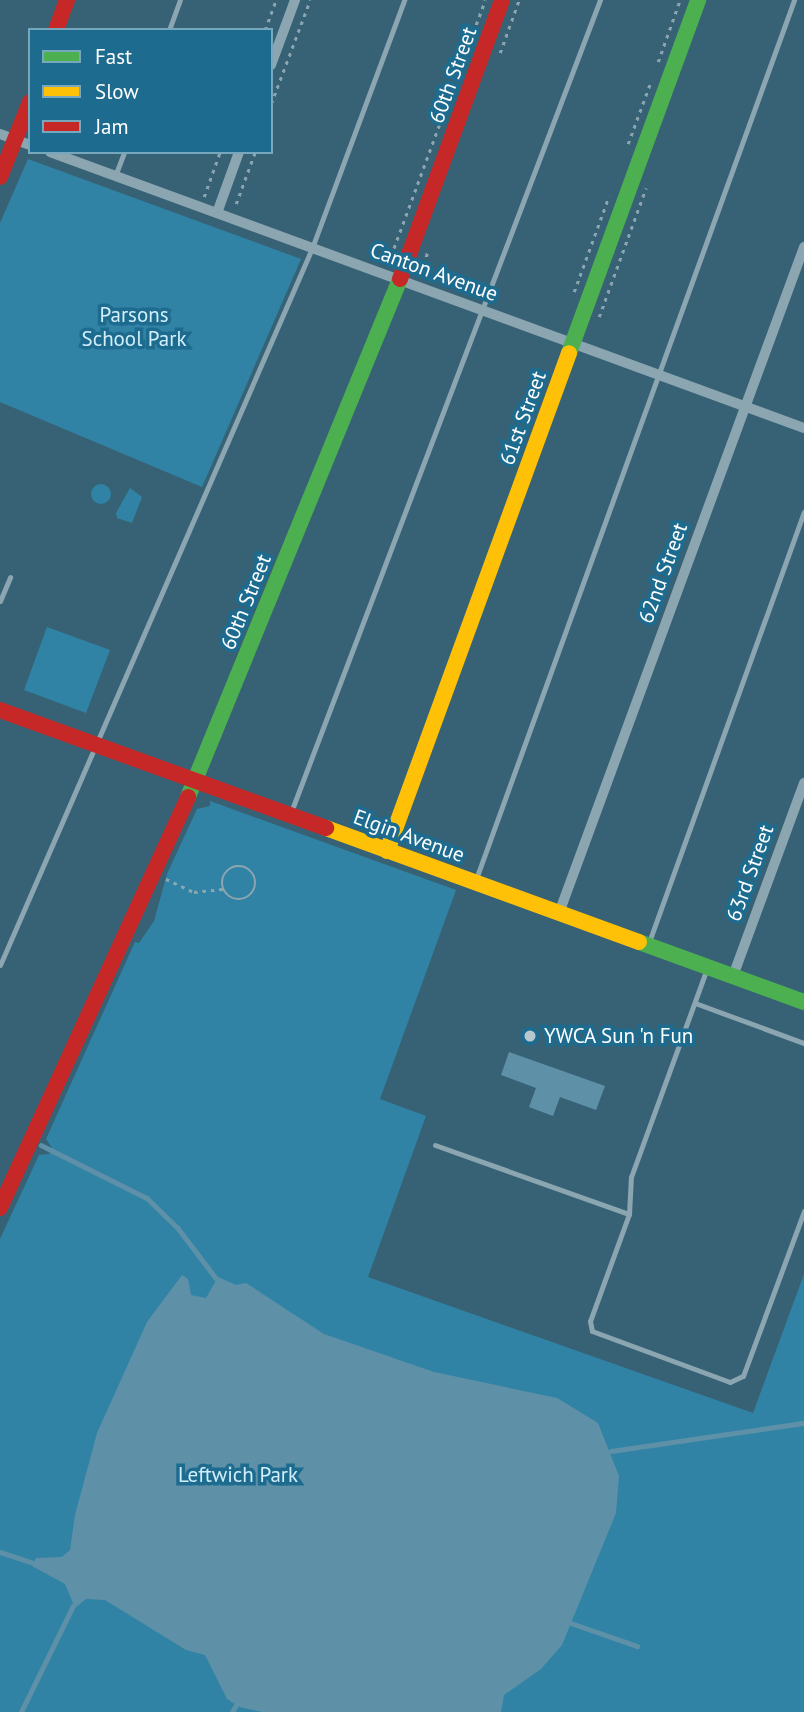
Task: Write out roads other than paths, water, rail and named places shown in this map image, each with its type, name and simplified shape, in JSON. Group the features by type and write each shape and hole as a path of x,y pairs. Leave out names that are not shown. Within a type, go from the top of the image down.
{"street":[{"path":"57,28 67,0"},
{"path":"273,60 295,0"},
{"name":"60th Street","path":"0,1208 195,781 502,0"},
{"name":"61st Street","path":"387,851 698,0"},
{"path":"0,177 23,143 28,114"},
{"path":"0,134 23,143"},
{"name":"Canton Avenue","path":"55,154 804,428"},
{"path":"217,213 238,154"},
{"name":"62nd Street","path":"559,913 804,247"},
{"name":"Elgin Avenue","path":"1,711 804,1002"},
{"name":"63rd Street","path":"733,976 804,783"}],"lane":[{"path":"170,28 180,0"},
{"path":"0,965 99,746 312,248 404,0"},
{"path":"290,815 485,311 600,0"},
{"path":"475,882 794,0"},
{"path":"115,176 123,154"},
{"path":"648,945 804,512"},
{"path":"0,601 10,578"},
{"path":"707,966 631,1177 629,1214 590,1321 592,1331 730,1382 743,1376 804,1211"},
{"path":"695,1003 804,1043"},
{"path":"435,1145 629,1214"}],"waterway":[{"path":"41,1145 147,1198 178,1228 216,1278"},
{"path":"611,1451 804,1423"},
{"path":"0,1552 31,1562"},
{"path":"21,1712 73,1606"},
{"path":"571,1623 637,1646"},
{"path":"232,1712 236,1705"}],"place":[{"name":"YWCA Sun 'n Fun","path":"530,1036"}],"park label":[{"name":"Parsons School Park","path":"134,327"},
{"name":"Leftwich Park","path":"238,1475"}]}
